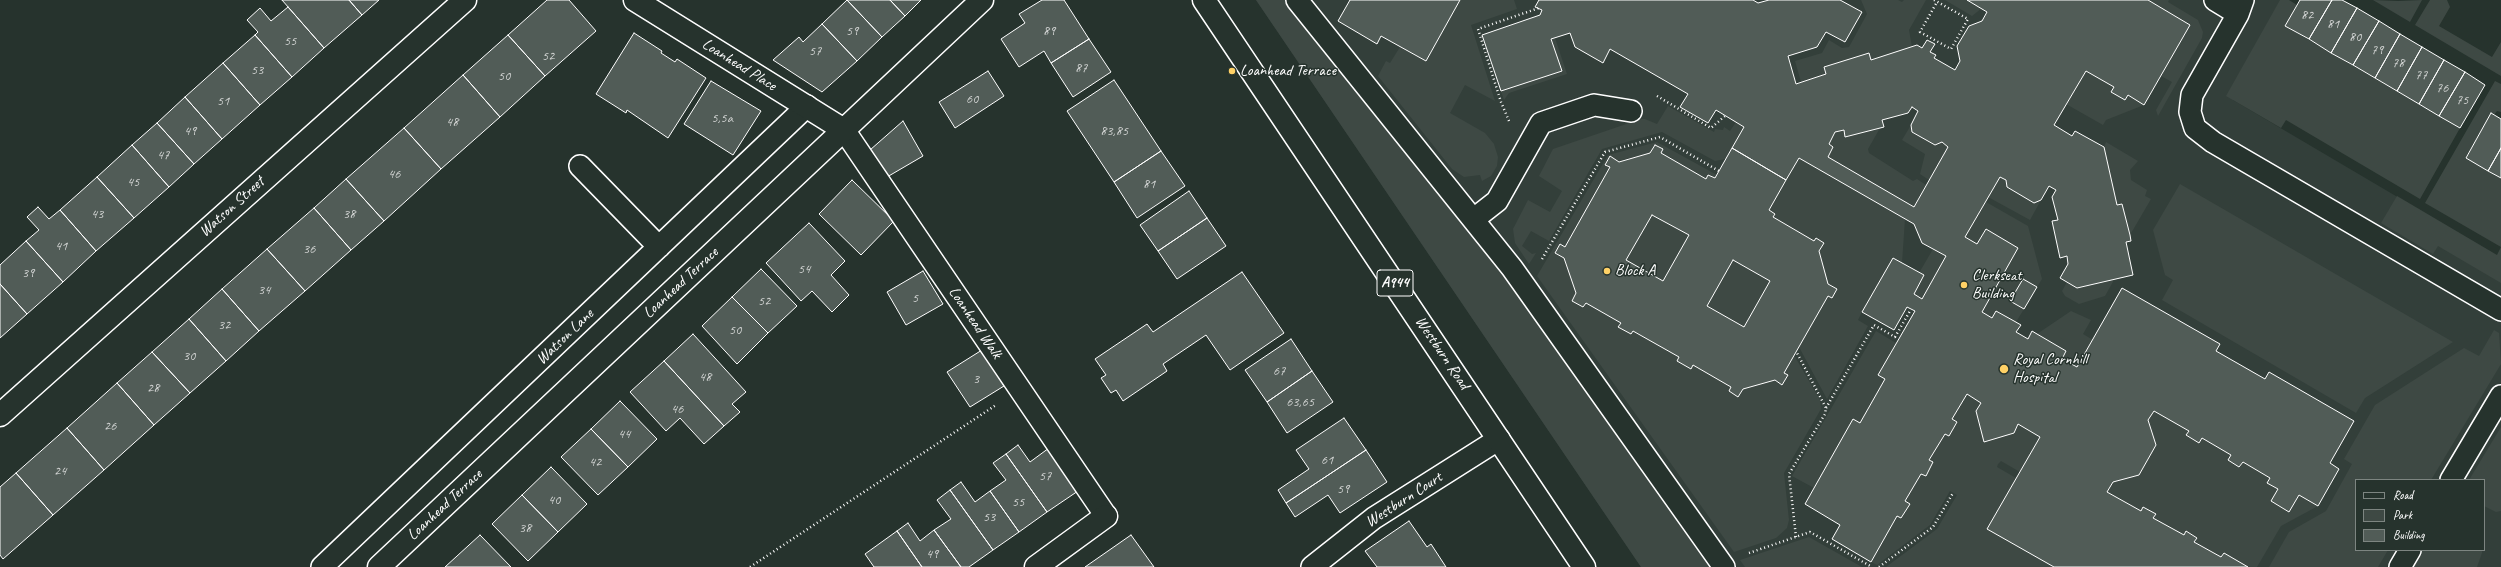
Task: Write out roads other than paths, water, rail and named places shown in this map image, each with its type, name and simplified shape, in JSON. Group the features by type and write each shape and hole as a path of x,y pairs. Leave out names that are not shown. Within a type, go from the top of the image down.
{"street":[{"name":"Watson Street","path":"0,415 465,0"},
{"name":"Loanhead Place","path":"635,0 844,130"},
{"name":"Loanhead Terrace","path":"379,567 982,0"},
{"name":"Westburn Road","path":"1204,0 1584,567"},
{"path":"1036,567 1106,516"}],"lane":[{"path":"1297,0 1512,268 1724,567"},
{"path":"2215,0 2241,7 2192,95 2190,112 2195,128 2213,142 2501,310"},
{"path":"1474,220 1497,201 1528,144 1542,123 1594,105 1631,111"},
{"name":"Watson Lane","path":"322,567 807,106"},
{"name":"Loanhead Walk","path":"844,130 1019,390 1106,516"},
{"path":"580,166 659,247"},
{"path":"2452,479 2501,396"},
{"name":"Westburn Court","path":"1312,567 1374,518 1499,439"},
{"path":"2400,567 2409,551"}],"place":[{"name":"Loanhead Terrace","path":"1232,71"},
{"name":"Block A","path":"1607,271"},
{"name":"Clerkseat Building","path":"1964,285"},
{"name":"Royal Cornhill Hospital","path":"2004,369"}]}
